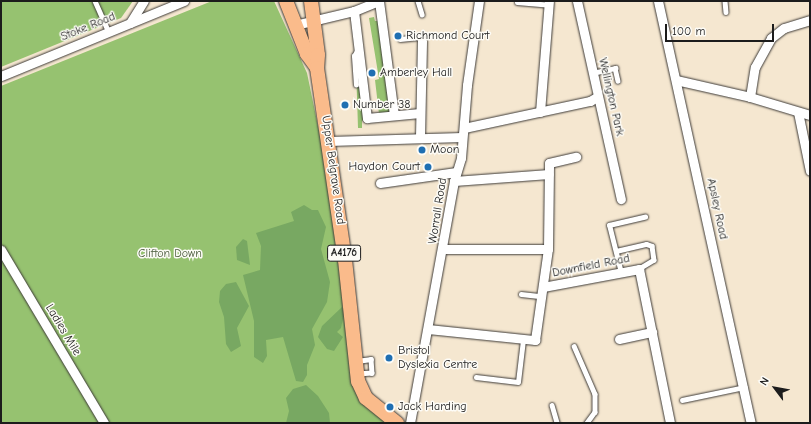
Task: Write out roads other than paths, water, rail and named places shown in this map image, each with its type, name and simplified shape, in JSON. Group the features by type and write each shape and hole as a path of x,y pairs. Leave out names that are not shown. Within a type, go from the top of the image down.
{"main road":[{"name":"Upper Belgrave Road","path":"286,1 307,54 317,68"},
{"name":"Upper Belgrave Road","path":"311,1 317,68 329,141 356,368 366,398 397,423"}],"street":[{"path":"130,23 144,1"},
{"name":"Stoke Road","path":"1,76 184,1"},
{"path":"295,25 313,22 354,11 379,1 394,115"},
{"name":"Worrall Road","path":"410,423 444,249 463,132 480,1"},
{"name":"Wellington Park","path":"577,1 597,97 621,199"},
{"name":"Apsley Road","path":"658,1 745,387 751,423"},
{"path":"540,112 549,3"},
{"path":"354,11 367,118 420,113"},
{"path":"750,97 755,67 770,38 784,28 810,20"},
{"path":"420,137 422,41"},
{"path":"676,80 750,97 810,115"},
{"path":"329,141 420,137 463,132 590,101 597,97"},
{"path":"798,112 810,170"},
{"path":"380,183 455,176 549,174 549,163 576,157"},
{"name":"Downfield Road","path":"549,174 548,249 542,292 639,269 670,423"},
{"path":"444,249 548,249"},
{"name":"Ladies Mile","path":"1,250 104,423"},
{"path":"428,329 523,340 535,340 542,292"},
{"path":"619,339 652,332"}],"lane":[{"path":"95,1 109,32"},
{"path":"418,1 422,14"},
{"path":"725,1 726,12"},
{"path":"517,2 549,3"},
{"path":"400,39 419,37 422,41"},
{"path":"356,85 354,56 359,48"},
{"path":"592,73 615,68 618,80"},
{"path":"621,273 610,225 645,217"},
{"path":"616,251 646,244 652,246 654,260 639,269"},
{"path":"521,294 542,292"},
{"path":"476,377 518,382 523,340"},
{"path":"574,346 595,394 595,412 587,423"},
{"path":"682,400 745,387"},
{"path":"552,405 557,423"}],"place":[{"name":"Richmond Court","path":"398,36"},
{"name":"Amberley Hall","path":"372,73"},
{"name":"Number 38","path":"345,105"},
{"name":"Moon","path":"422,150"},
{"name":"Haydon Court","path":"428,167"},
{"name":"Bristol Dyslexia Centre","path":"389,358"},
{"name":"Jack Harding","path":"390,407"}],"park label":[{"name":"Clifton Down","path":"170,254"}]}
